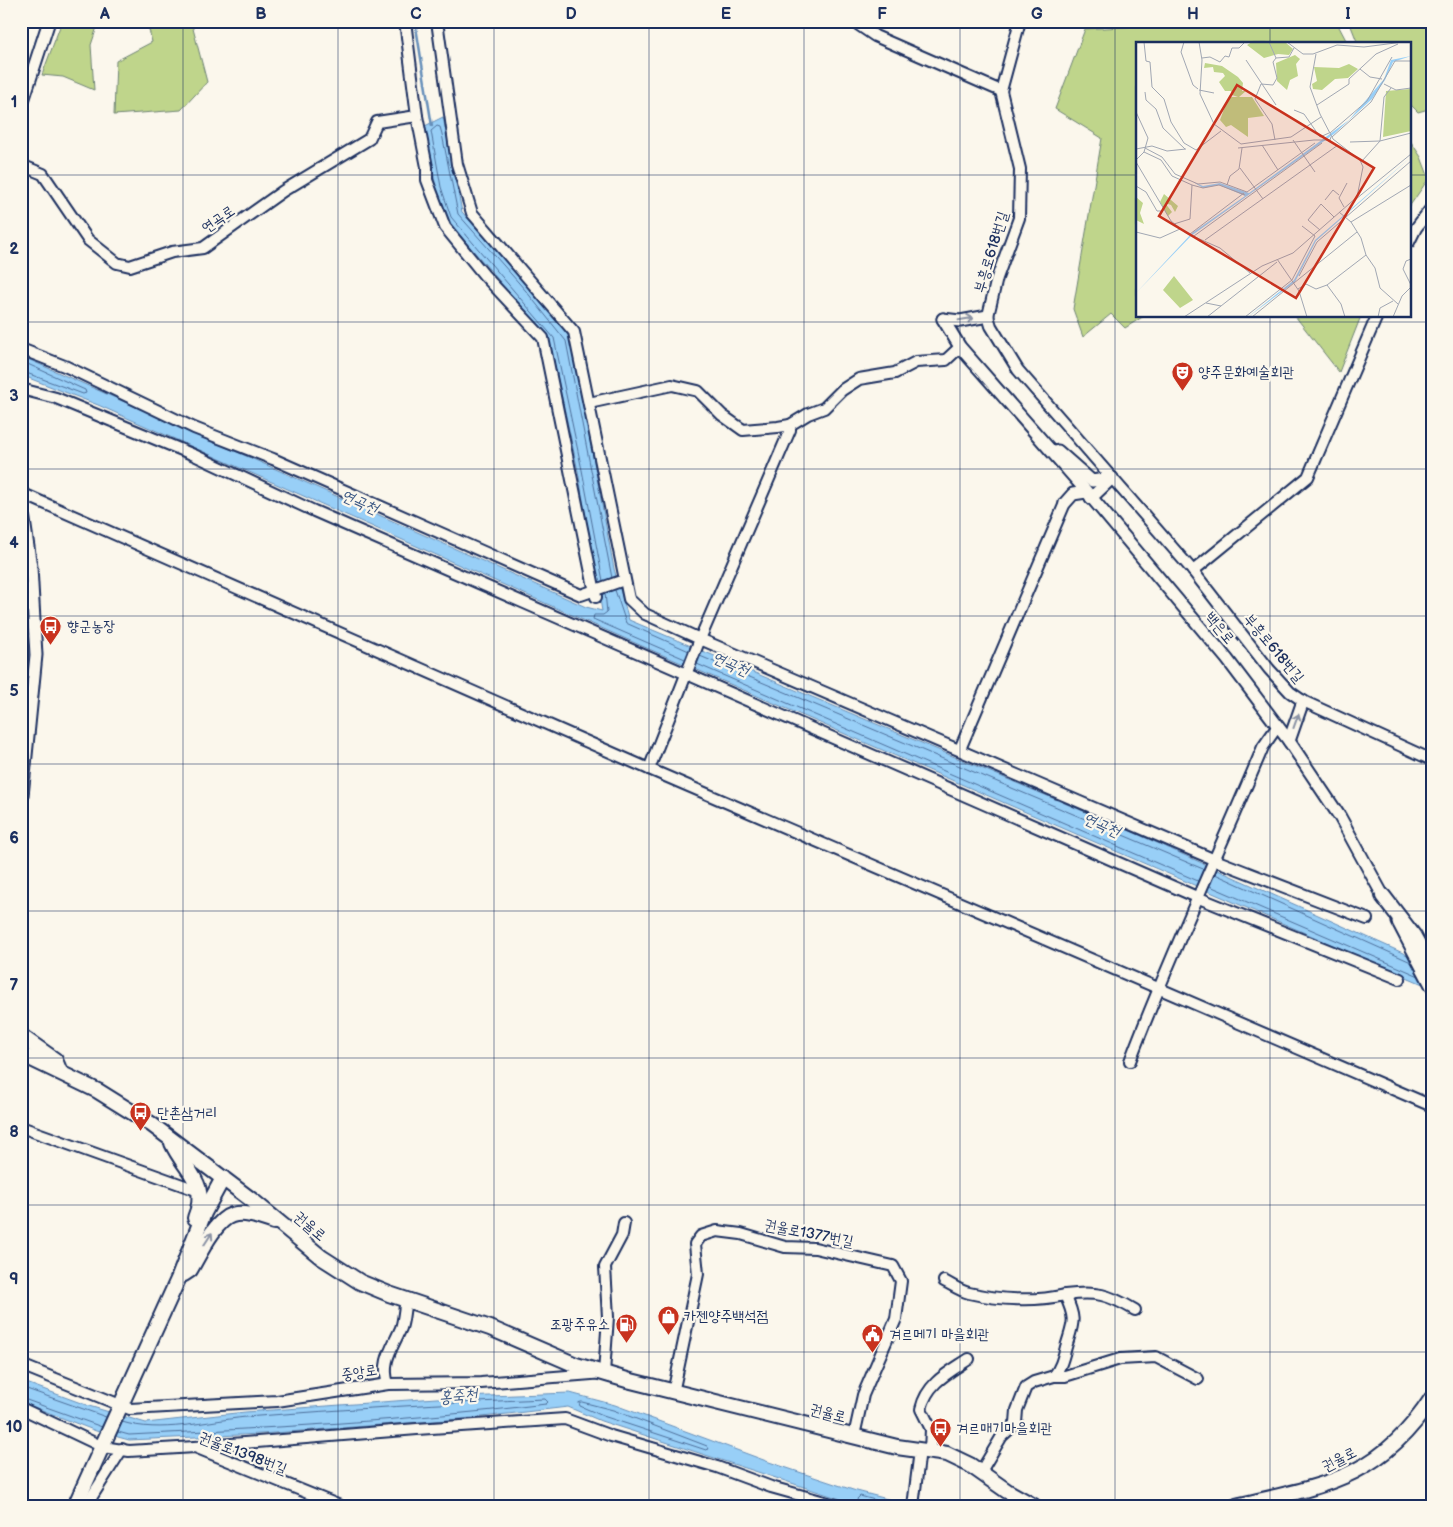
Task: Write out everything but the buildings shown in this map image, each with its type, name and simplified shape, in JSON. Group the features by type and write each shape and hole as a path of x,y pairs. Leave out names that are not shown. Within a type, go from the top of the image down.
{"main road":[{"path":"1383,896 1432,969"},
{"path":"21,1036 55,1060 60,1072"},
{"name":"권율로","path":"21,1054 98,1091 170,1138 335,1267 360,1282 406,1300 468,1319 576,1365 673,1393 854,1436 953,1456 1034,1506"},
{"path":"170,1138 177,1154 194,1175 199,1191 199,1207 184,1249 179,1277"},
{"path":"81,1501 104,1443 179,1277 204,1213 223,1178"},
{"path":"179,1277 190,1270 221,1221 232,1215 252,1216 281,1224"},
{"name":"권율로","path":"1236,1506 1317,1488 1358,1470 1402,1435 1432,1398"}],"street":[{"path":"21,106 49,21"},
{"path":"405,21 417,116 427,167 427,180 445,227 484,275 543,338 595,593"},
{"path":"437,21 457,164 472,213 574,332 629,599 645,614 700,639 1215,860 1367,919"},
{"path":"853,21 875,36 1001,91"},
{"name":"부흥로618번길","path":"1020,21 1001,91 1020,169 1020,218 997,278 988,316 1018,370 1193,571 1269,669 1290,692 1303,702 1432,760"},
{"name":"연곡로","path":"21,165 44,174 88,240 117,263 130,266 172,252 203,248 283,191 369,139 377,122 417,116"},
{"path":"1410,240 1416,228 1432,207"},
{"name":"백은로","path":"988,316 960,321 943,319 960,347 1089,495 1227,659 1289,741 1340,817 1383,896"},
{"path":"1193,571 1308,477 1375,318"},
{"path":"590,403 672,385 698,391 722,415 743,430 790,424 824,408 842,390 859,379 895,373 916,362 946,360 960,347"},
{"path":"21,349 67,367 194,428 272,459 580,595 595,593 624,580"},
{"path":"21,389 56,398 194,455 687,675 1199,898 1400,979"},
{"path":"649,769 700,639 790,430 790,424"},
{"path":"1028,425 1092,481 1112,478"},
{"path":"960,749 1065,502 1073,494 1089,495 1112,478"},
{"path":"21,493 649,769 1432,1106"},
{"path":"21,500 31,567 36,654 21,806"},
{"path":"1289,741 1303,702"},
{"path":"1130,1061 1157,988 1199,898 1263,747 1277,727"},
{"path":"1409,936 1432,986"},
{"path":"21,1127 199,1191"},
{"path":"604,1373 608,1317 605,1267 622,1234 624,1224"},
{"name":"권율로1377번길","path":"673,1393 698,1274 695,1244 701,1236 717,1231 741,1234 785,1246 815,1248 893,1266 901,1281 896,1319 863,1394 854,1436"},
{"path":"944,1282 967,1293 1006,1298 1048,1299 1095,1293 1111,1296 1135,1310"},
{"path":"1054,1376 1060,1367 1073,1329 1072,1309 1065,1296"},
{"path":"388,1384 384,1370 392,1346 402,1326 406,1300"},
{"path":"980,1473 1002,1436 1016,1422 1017,1410 1026,1387 1034,1382 1054,1376 1065,1376 1120,1359 1156,1357 1198,1379"},
{"path":"914,1500 914,1487 931,1430 921,1409 926,1393 941,1377 969,1359"},
{"name":"중앙로","path":"21,1365 120,1407 130,1409 163,1409 277,1401 388,1384 480,1383 604,1373"},
{"name":"권율로1398번길","path":"21,1408 122,1450 195,1447 340,1506"},
{"path":"195,1447 565,1419 611,1436 717,1467 771,1488 839,1506"},
{"path":"99,1506 81,1501 122,1450"}],"green space":[{"path":"62,21 99,21 91,45 94,90 63,77 42,75"},
{"path":"147,21 191,21 207,82 181,110 114,115 116,61 152,42"},
{"path":"1159,21 1336,21 1347,42 1136,42 1136,318 1141,318 1125,328 1111,314 1083,337 1073,309 1102,138 1055,109 1085,29 1140,26"},
{"path":"1349,21 1432,21 1432,108 1418,112 1410,104 1410,42 1357,42"},
{"path":"1410,140 1421,157 1429,178 1410,206"},
{"path":"1297,318 1360,318 1339,372"}],"water":[{"name":"연곡천","path":"443,117 462,212 530,288 571,339 614,569 629,620 1126,829 1432,966 1432,988 642,646 98,405 21,375 21,356 586,607 602,611 578,471 549,339 447,220 436,188 425,126"},
{"name":"홍죽천","path":"21,1381 89,1406 146,1423 245,1412 436,1398 570,1393 615,1405 769,1462 853,1490 914,1506 862,1506 601,1421 568,1407 473,1418 261,1434 129,1440 96,1431 21,1402"}],"waterway":[{"path":"415,21 432,126"}],"place":[{"name":"양주문화예술회관","path":"1182,391"},
{"name":"향군농장","path":"51,645"},
{"name":"단촌삼거리","path":"141,1132"},
{"name":"카젠양주백석점","path":"668,1335"},
{"name":"조광주유소","path":"626,1343"},
{"name":"겨르메기 마을회관","path":"873,1353"},
{"name":"겨르매기마을회관","path":"940,1447"}]}
